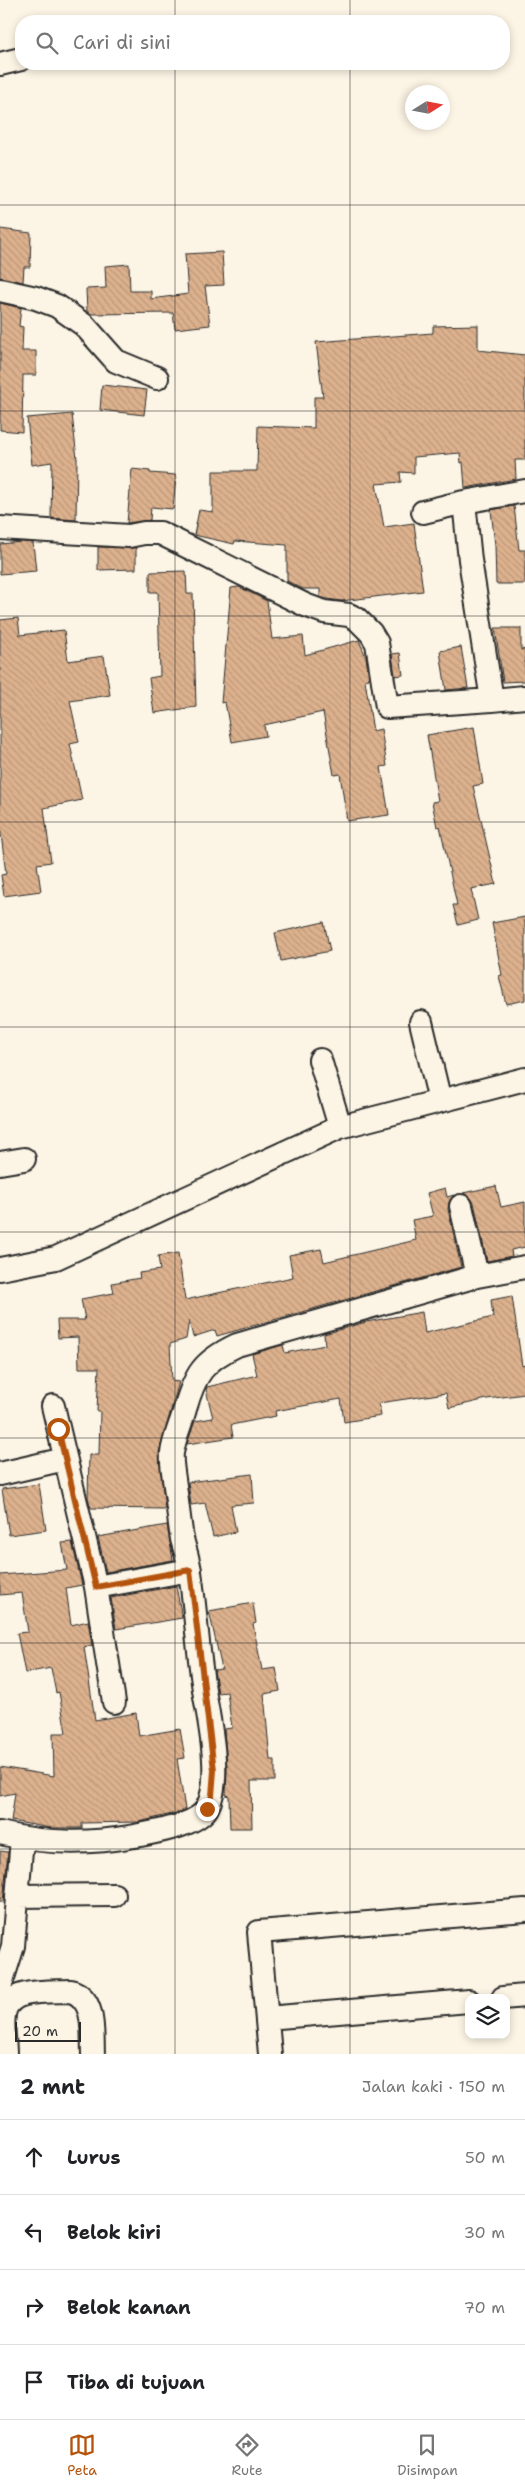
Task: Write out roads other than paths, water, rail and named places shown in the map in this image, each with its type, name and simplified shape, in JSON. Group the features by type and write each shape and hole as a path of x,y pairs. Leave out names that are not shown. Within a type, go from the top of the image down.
{"street":[{"path":"0,64 15,60"},
{"path":"0,290 36,298 57,306 84,325 116,362 157,378"},
{"path":"423,512 464,502 525,491"},
{"path":"464,502 470,560 492,700"},
{"path":"0,528 128,536 144,532 160,533 305,605 324,612 348,615 357,619 377,643 387,707 525,697"},
{"path":"421,1022 440,1101"},
{"path":"320,1060 340,1127"},
{"path":"0,1269 56,1258 340,1127 525,1079"},
{"path":"0,1163 24,1159"},
{"path":"461,1206 477,1276"},
{"path":"0,1833 22,1838 81,1842 112,1840 172,1829 198,1817 207,1809 212,1796 214,1770 190,1570 182,1538 172,1454 190,1392 195,1378 203,1367 217,1354 237,1345 477,1276 525,1267"},
{"path":"53,1406 85,1534 96,1587 114,1702"},
{"path":"0,1474 65,1459"},
{"path":"96,1587 190,1570"},
{"path":"0,1987 14,1946 22,1838"},
{"path":"18,1896 114,1895"},
{"path":"270,2054 259,1932 525,1910"},
{"path":"5,2054 4,2014 7,2004 22,1994 71,1991 85,2000 89,2009 93,2054"},
{"path":"510,1997 525,1996"},
{"path":"267,2018 465,2001"}]}
